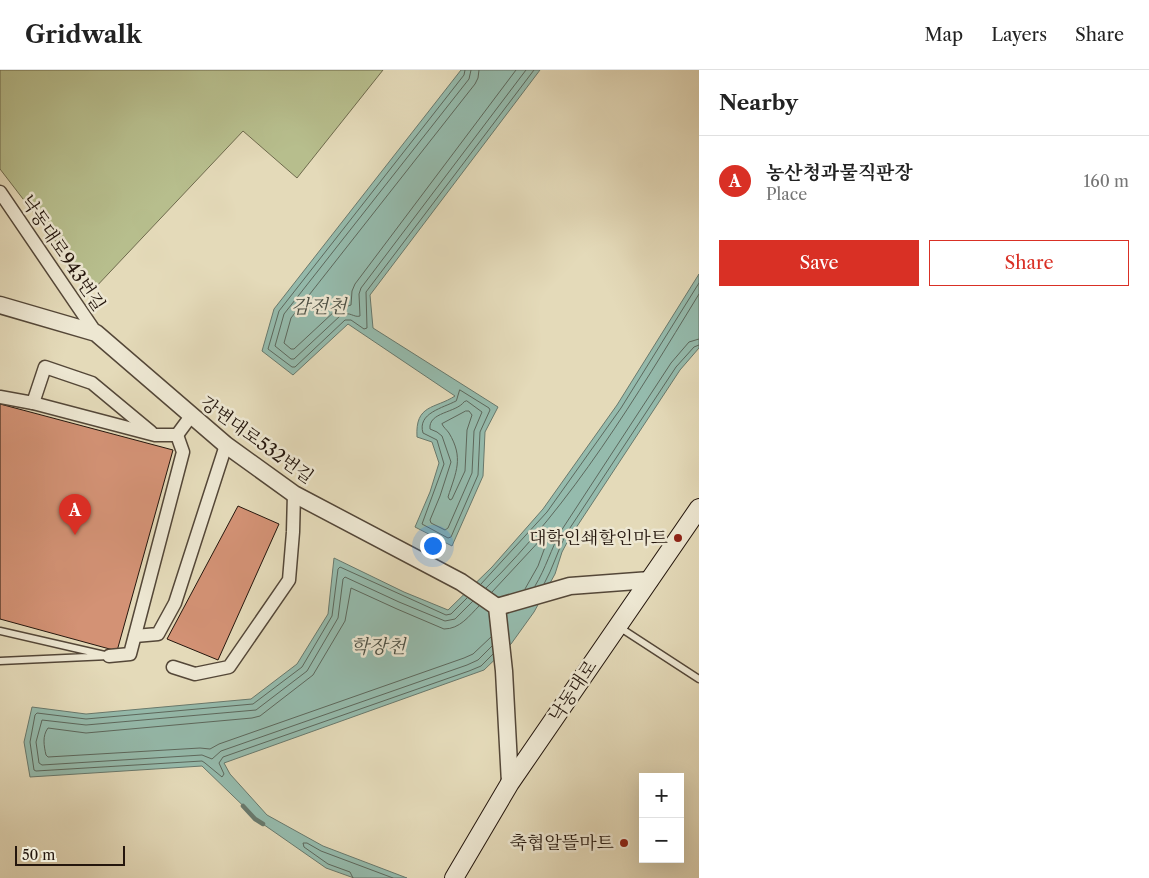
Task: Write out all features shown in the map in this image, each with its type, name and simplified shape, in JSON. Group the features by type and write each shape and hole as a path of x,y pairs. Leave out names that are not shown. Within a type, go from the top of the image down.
{"main road":[{"name":"낙동대로","path":"454,878 510,783 699,508"}],"street":[{"name":"낙동대로943번길","path":"0,192 96,333"},
{"name":"강변대로532번길","path":"0,305 96,333 226,445 294,494 461,582 497,607"},
{"path":"33,402 45,368 92,383 155,435"},
{"path":"0,397 33,402 155,435 177,435"},
{"path":"177,435 191,416"},
{"path":"109,656 130,654 182,452 177,435"},
{"path":"135,636 158,634 175,603 226,445"},
{"path":"173,667 195,674 229,667 289,580 294,494"},
{"path":"510,783 504,671 497,607 570,586 650,580"}],"lane":[{"path":"618,627 699,679"},
{"path":"0,631 109,656"},
{"path":"0,661 109,656"}],"shaded area":[{"path":"0,70 383,70 297,178 243,131 93,290 0,169"}],"water":[{"name":"감전천","path":"461,70 540,70 370,295 373,328 498,407 485,432 483,476 452,546 415,527 430,492 439,463 432,442 417,437 417,426 419,418 428,409 455,396 348,324 293,375 262,351 274,309"},
{"name":"학장천","path":"699,274 699,348 680,370 570,537 562,552 555,574 534,612 511,644 484,670 224,763 230,774 267,815 323,846 407,878 354,878 326,868 260,822 202,766 30,777 24,742 32,707 86,714 251,699 297,664 328,614 334,558 404,592 448,610 492,567 543,509 617,405"}],"building":[{"path":"0,404 173,450 117,651 0,619"},
{"path":"238,506 279,524 218,660 167,639"}],"waterway":[{"path":"243,806 255,819 263,824"}],"place":[{"name":"농산청과물직판장","path":"75,535"},
{"name":"대학인쇄할인마트","path":"678,538"},
{"name":"축협알뜰마트","path":"624,843"}]}
